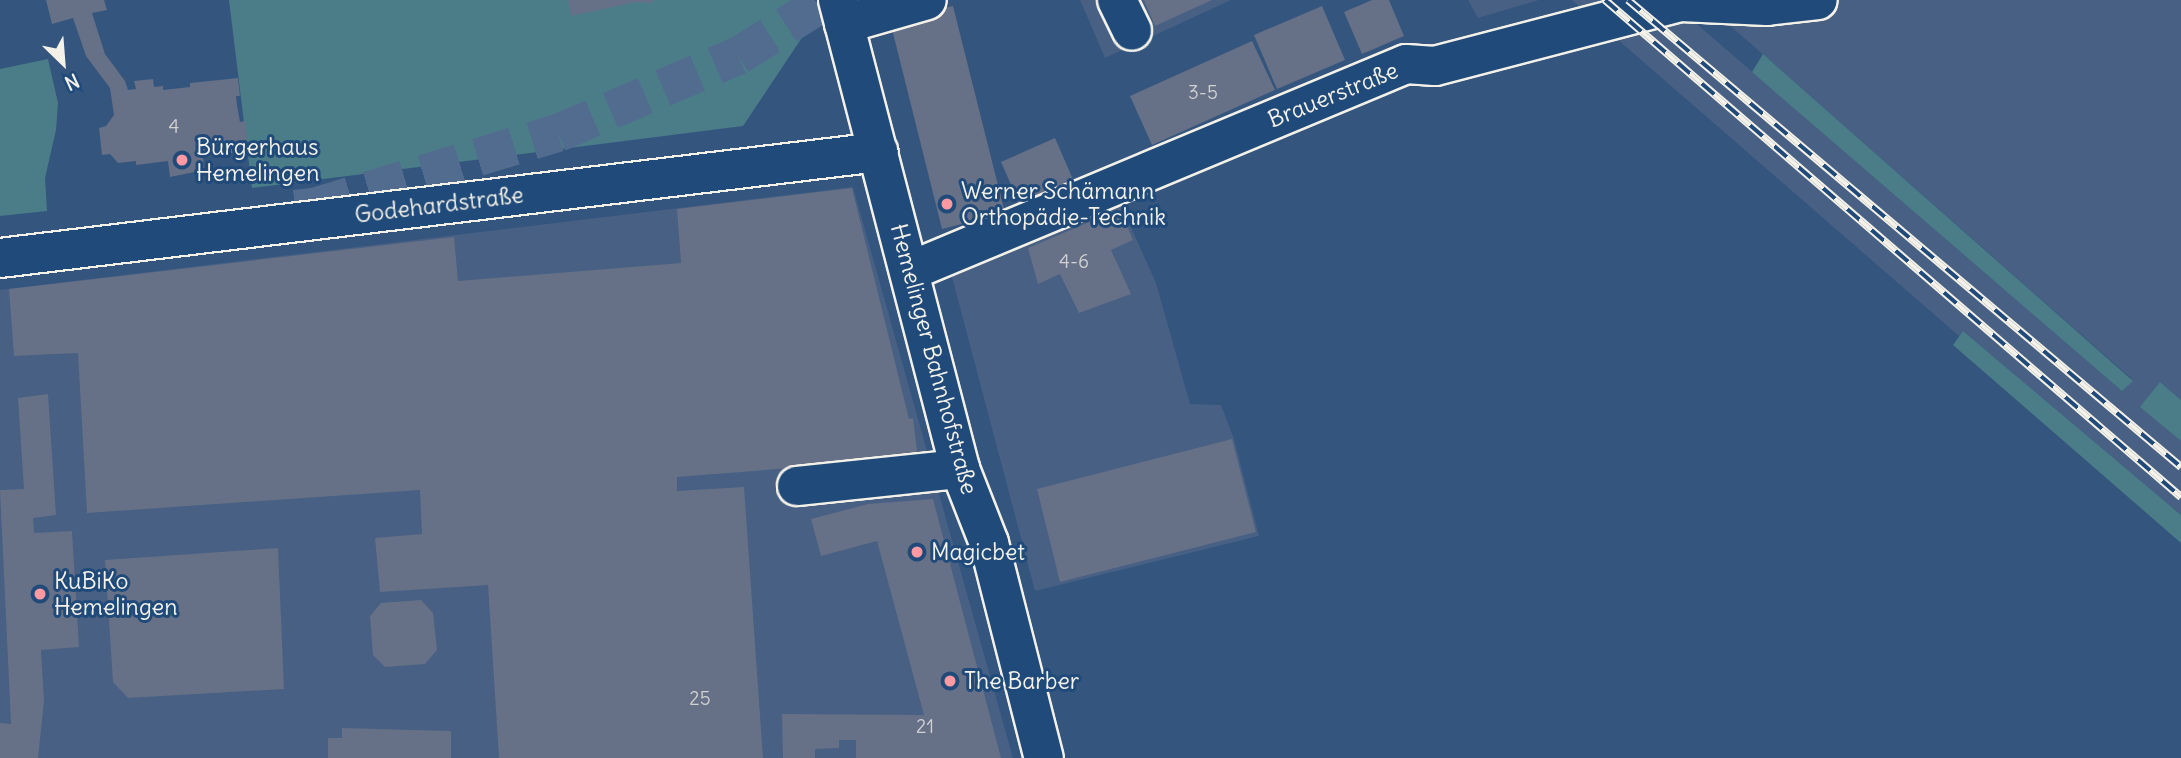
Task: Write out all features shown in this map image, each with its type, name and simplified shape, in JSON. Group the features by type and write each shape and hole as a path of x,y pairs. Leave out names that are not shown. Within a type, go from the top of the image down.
{"street":[{"path":"841,12 928,0"},
{"name":"Brauerstraße","path":"910,271 1406,64 1435,66 1640,10 1681,2 1767,6 1818,0"},
{"name":"Hemelinger Bahnhofstraße","path":"841,12 960,469 989,543 1044,758"},
{"name":"Godehardstraße","path":"0,258 879,152"},
{"path":"797,486 960,469"}],"shaded area":[{"path":"1080,0 1231,0 1105,58"},
{"path":"1468,0 1539,0 1478,18"},
{"path":"1572,0 1669,0 2122,391 2133,380 1701,0 2181,0 2181,400 2160,382 2141,407 2181,441 2181,515 1963,331 1959,336"},
{"path":"853,187 1013,758 0,758 0,290"},
{"path":"1121,205 1156,283 1190,404 1221,405 1234,439 1259,536 1035,591 952,277"}],"green space":[{"path":"229,0 803,0 809,27 743,126 252,188"},
{"path":"1763,54 2133,381 2122,391 1752,72"},
{"path":"48,59 58,103 56,130 45,178 47,211 0,216 0,69"},
{"path":"1963,331 2181,515 2181,543 1953,345"},
{"path":"2160,382 2181,400 2181,441 2140,407"}],"building":[{"path":"46,0 104,0 107,10 92,13 105,54 125,81 128,90 136,89 134,81 153,79 154,87 163,86 163,90 190,87 190,83 238,78 240,96 236,96 237,105 240,122 245,121 248,151 203,157 204,170 170,177 168,161 136,165 136,161 118,163 110,154 102,155 99,128 106,126 114,115 110,88 86,56 73,18 52,24"},
{"path":"568,0 654,0 651,3 636,2 571,16"},
{"path":"1144,0 1212,0 1155,26"},
{"path":"1372,0 1389,0 1404,36 1362,54 1344,12"},
{"path":"953,6 1005,213 942,229 890,21"},
{"path":"1322,6 1345,60 1277,89 1254,35"},
{"path":"1252,41 1275,90 1152,145 1130,96"},
{"path":"1055,138 1075,184 1021,207 1001,162"},
{"path":"852,188 909,419 913,418 918,458 677,477 677,491 744,487 763,758 499,758 488,585 380,592 375,538 422,534 420,490 87,513 78,353 14,356 9,289 454,237 458,281 681,263 677,209"},
{"path":"1120,209 1133,240 1111,250 1131,294 1079,313 1060,274 1038,284 1028,248"},
{"name":"KuBiKo Hemelingen","path":"48,394 56,515 33,518 34,533 72,531 79,647 41,650 44,701 38,758 0,758 0,723 11,724 0,490 24,489 18,398"},
{"path":"1232,439 1256,532 1060,582 1037,489"},
{"path":"933,499 1001,758 856,758 856,740 839,740 839,748 815,749 815,758 783,758 782,714 924,715 877,541 821,556 811,519 868,504"},
{"path":"278,548 284,689 128,698 113,682 105,560"},
{"path":"421,600 433,613 437,650 425,664 385,667 373,655 370,616 381,603"},
{"path":"342,728 451,731 451,758 328,758 328,738 342,738"}],"tunnel":[{"path":"295,209 314,207 558,133 738,56 827,0"}],"railway":[{"path":"1605,0 2181,497"},
{"path":"1628,0 2181,467"}],"place":[{"name":"Bürgerhaus Hemelingen","path":"182,160"},
{"name":"Werner Schämann Orthopädie-Technik","path":"947,204"},
{"name":"Magicbet","path":"917,552"},
{"name":"KuBiKo Hemelingen","path":"40,594"},
{"name":"The Barber","path":"950,681"}]}
